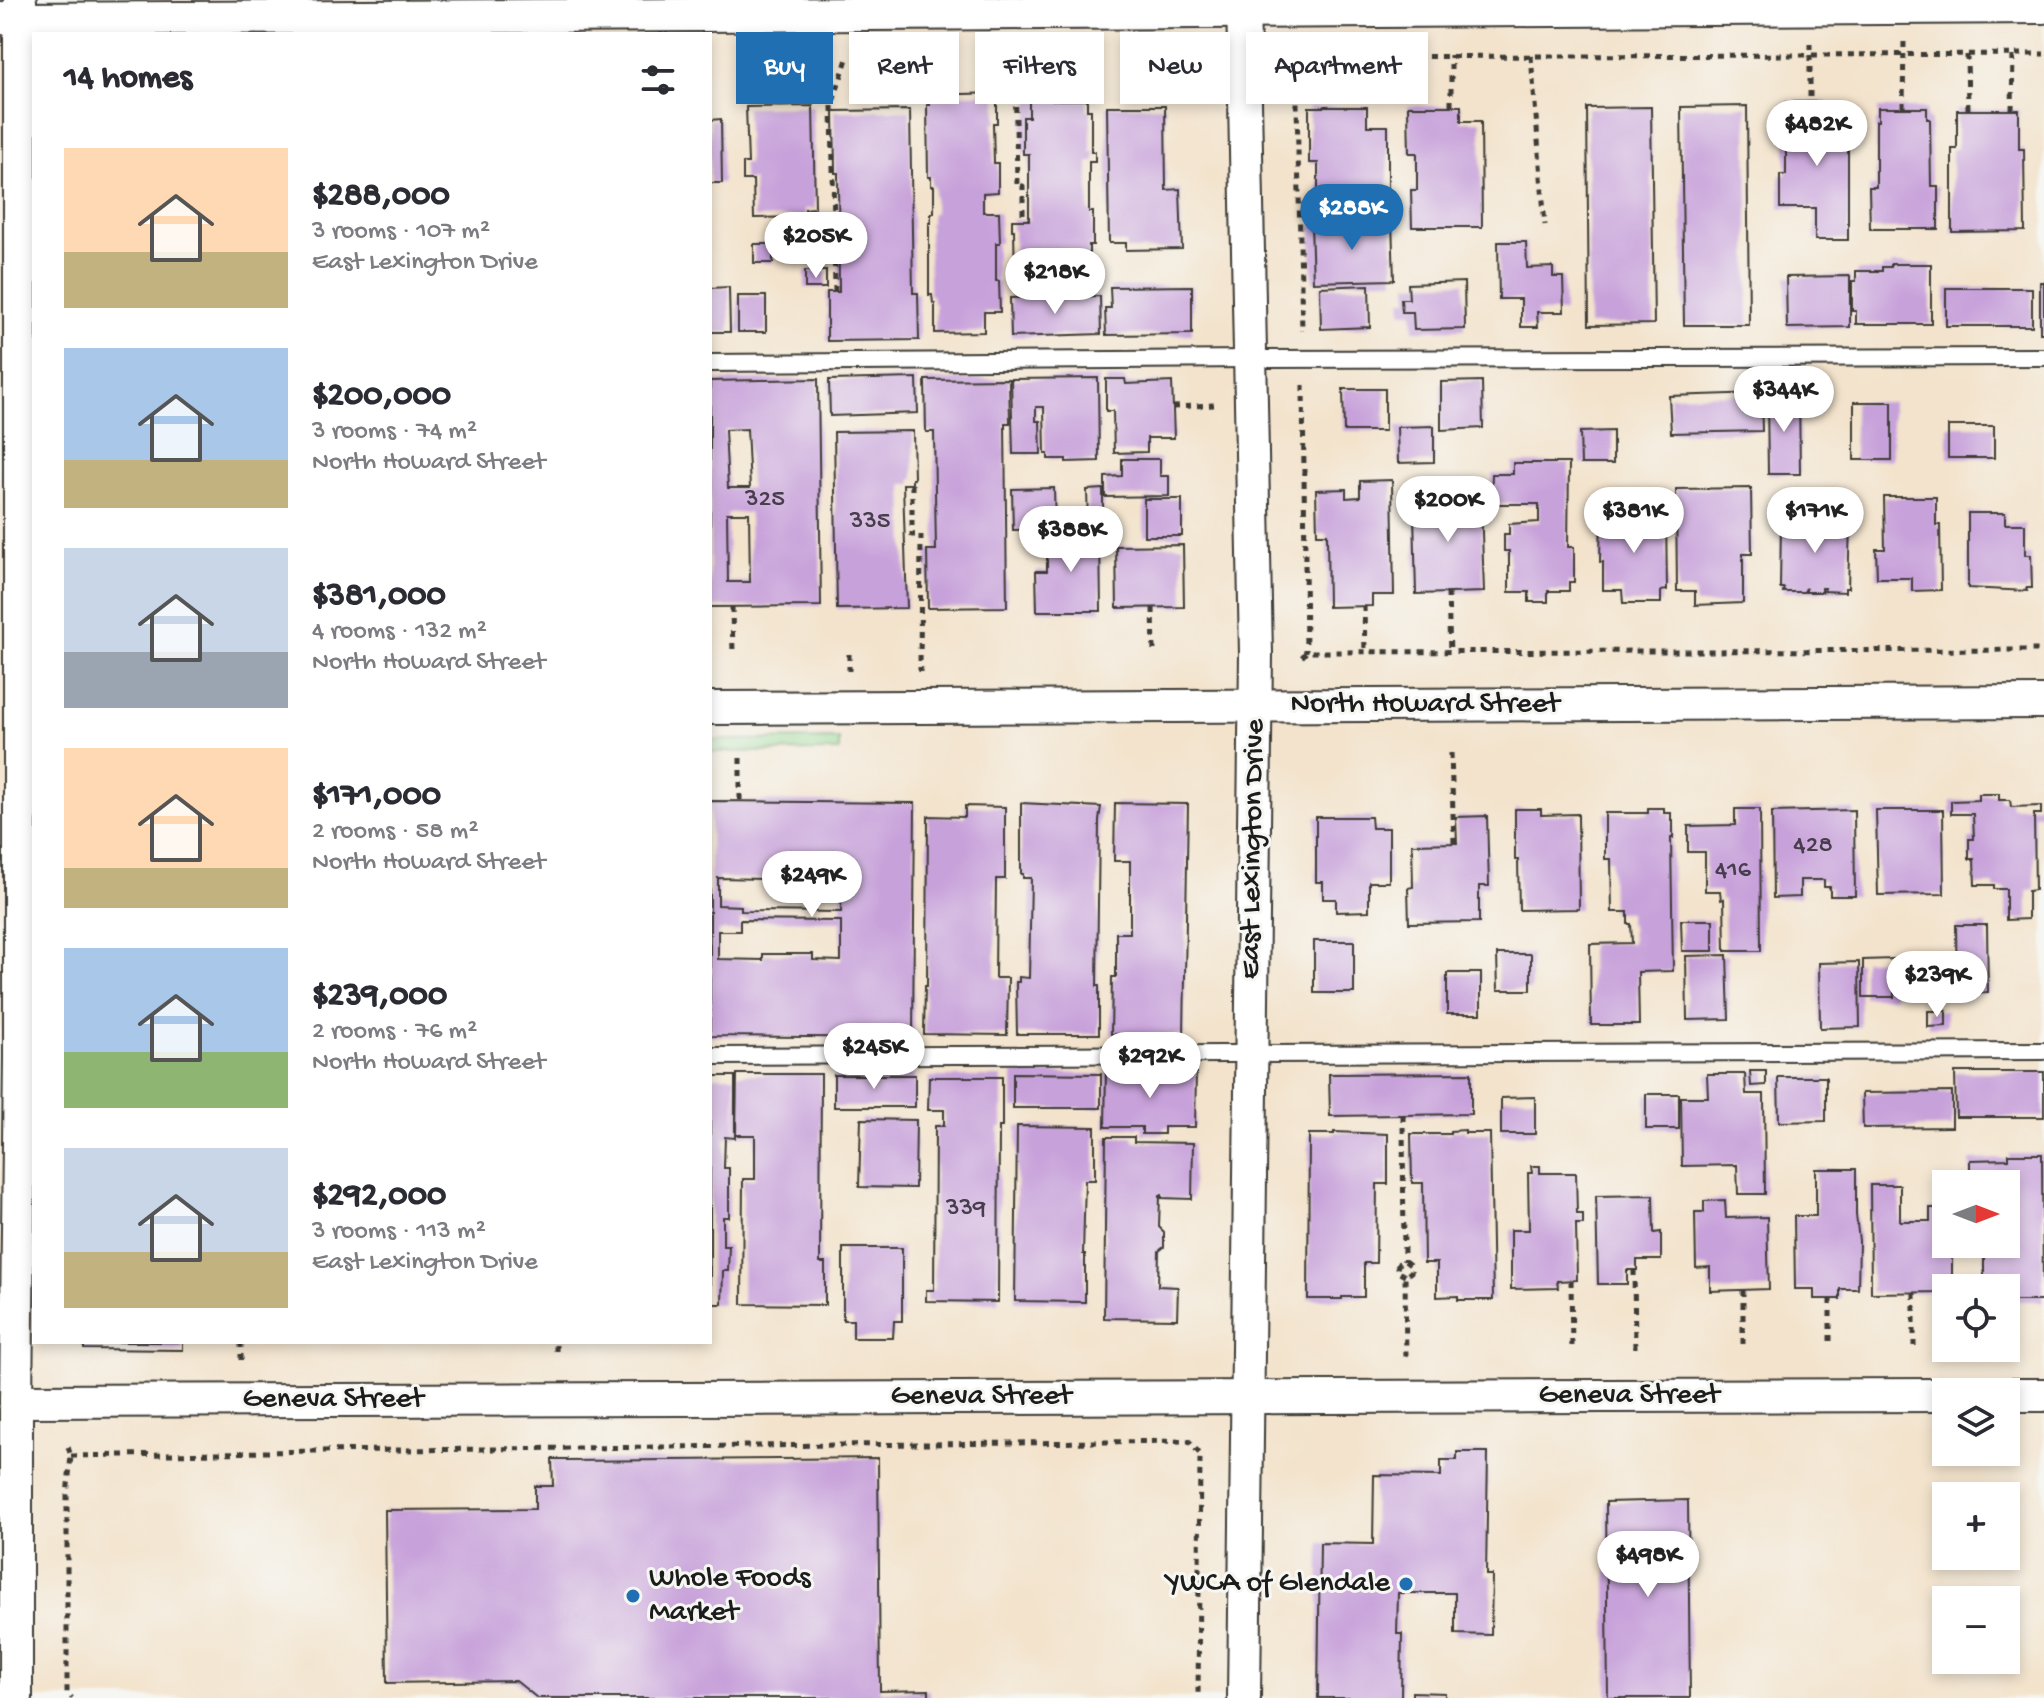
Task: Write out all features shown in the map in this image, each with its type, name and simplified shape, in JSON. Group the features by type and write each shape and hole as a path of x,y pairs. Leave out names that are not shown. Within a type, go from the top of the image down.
{"street":[{"path":"16,1698 16,1401 27,1057 27,711 10,434 28,369 13,12 1243,6 2044,7"},
{"name":"East Lexington Drive","path":"1243,6 1252,359 1256,705 1244,1698"},
{"name":"North Howard Street","path":"712,708 2044,702"},
{"name":"Geneva Street","path":"16,1401 1932,1395"},
{"path":"2020,1395 2044,1395"}],"lane":[{"path":"712,363 2044,357"},
{"path":"712,1056 2044,1051"}],"path":[{"path":"1903,108 1904,40"},
{"path":"1451,41 1451,106"},
{"path":"1810,42 1810,102"},
{"path":"2012,110 2013,54"},
{"path":"1428,56 2044,54"},
{"path":"1967,55 1968,110"},
{"path":"1531,56 1545,225"},
{"path":"835,292 832,105 847,59"},
{"path":"1016,104 1017,186 1023,186 1023,220"},
{"path":"1173,407 1219,405"},
{"path":"912,484 912,535 921,535 920,673"},
{"path":"1448,593 1450,653"},
{"path":"1364,606 1365,653"},
{"path":"732,607 733,655"},
{"path":"1153,608 1154,653"},
{"path":"1302,657 1306,652 2044,650"},
{"path":"849,654 849,671"},
{"path":"1451,753 1454,843"},
{"path":"740,758 740,802"},
{"path":"1403,1115 1404,1261 1412,1267 1405,1276 1406,1365"},
{"path":"1634,1270 1635,1349"},
{"path":"1571,1280 1572,1349"},
{"path":"1743,1290 1743,1347"},
{"path":"1914,1293 1914,1346"},
{"path":"1830,1299 1830,1346"},
{"path":"241,1344 241,1371"},
{"path":"556,1344 556,1351"},
{"path":"71,1456 1189,1441 1200,1454 1198,1698"},
{"path":"68,1447 71,1456 67,1495 67,1693 72,1698"}],"green space":[{"path":"839,739 839,751 712,752 712,740"}],"building":[{"path":"959,94 975,94 975,104 997,104 997,123 993,123 998,192 983,193 983,212 999,212 996,281 999,281 1000,312 984,312 984,332 935,333 935,304 932,295 929,295 929,223 931,213 934,213 934,186 931,186 931,177 928,177 927,105 959,104"},
{"path":"1786,102 1826,102 1826,116 1848,116 1848,240 1815,240 1815,208 1780,208 1780,175 1786,175"},
{"path":"1029,104 1087,104 1087,110 1091,110 1091,152 1095,152 1095,162 1089,162 1089,212 1093,212 1093,245 1089,245 1089,279 1015,279 1012,220 1029,220 1029,154 1023,154 1023,117 1029,117"},
{"path":"813,106 815,208 805,209 805,217 754,218 753,180 743,180 743,163 748,163 746,107"},
{"path":"1107,106 1165,106 1166,190 1180,189 1182,249 1126,250 1126,243 1109,243"},
{"path":"1408,106 1461,106 1461,121 1481,121 1482,227 1412,227 1411,190 1417,190 1417,153 1409,153"},
{"path":"1747,106 1749,325 1684,325 1681,107"},
{"path":"1309,107 1367,107 1367,126 1388,126 1388,199 1378,199 1378,210 1344,210 1344,215 1318,215 1318,163 1309,163"},
{"path":"1651,107 1654,324 1589,325 1587,108"},
{"path":"1878,108 1927,108 1927,119 1930,119 1931,186 1938,186 1938,229 1870,229 1869,187 1876,187"},
{"path":"910,110 913,293 918,293 919,340 827,341 827,292 839,292 834,111"},
{"path":"1957,110 2019,110 2019,149 2024,149 2025,231 1952,232 1952,149 1957,149"},
{"path":"721,119 722,183 712,183 712,120"},
{"path":"1392,222 1394,280 1313,282 1311,224"},
{"path":"1498,242 1526,242 1527,268 1553,267 1553,277 1563,277 1564,312 1537,312 1538,327 1521,327 1521,299 1499,299"},
{"path":"754,244 773,244 773,263 754,263"},
{"path":"1891,264 1931,264 1931,324 1856,324 1856,311 1852,311 1852,281 1856,281 1856,271 1882,271 1882,267 1891,267"},
{"path":"805,271 826,271 826,288 805,288"},
{"path":"1850,276 1850,327 1787,328 1786,277"},
{"path":"1464,282 1465,329 1414,330 1413,312 1402,312 1401,299 1409,299 1408,284"},
{"path":"2040,282 2044,282 2044,333 2040,333"},
{"path":"1369,285 1370,327 1321,329 1320,287"},
{"path":"1192,286 1192,334 1106,335 1105,308 1111,308 1110,287"},
{"path":"729,287 730,332 712,332 712,288"},
{"path":"1946,288 2032,288 2032,326 1946,326"},
{"path":"738,296 766,296 766,332 738,332"},
{"path":"1100,296 1101,334 1011,337 1010,298"},
{"path":"917,378 918,413 830,416 829,380"},
{"path":"1098,378 1099,461 1048,459 1048,454 1045,454 1044,407 1036,407 1036,421 1040,421 1041,454 1013,454 1011,379"},
{"path":"818,379 821,606 712,607 712,381","holes":["747,429 750,488 728,488 725,430","727,513 749,513 750,582 728,582"]},
{"path":"1009,379 1010,423 1005,423 1007,607 928,608 927,550 936,550 934,432 926,432 925,380"},
{"path":"1106,379 1125,379 1126,384 1172,382 1174,438 1147,438 1147,452 1114,453 1113,411 1106,411"},
{"path":"1482,381 1483,428 1441,430 1441,382"},
{"path":"1343,389 1385,389 1385,431 1344,431"},
{"path":"1761,393 1762,431 1671,433 1669,396"},
{"path":"1799,393 1800,474 1768,474 1767,394"},
{"path":"1854,402 1892,402 1892,460 1854,460"},
{"path":"1434,426 1434,462 1398,463 1397,427"},
{"path":"1948,426 1994,426 1994,458 1948,458"},
{"path":"913,431 914,479 912,484 903,484 907,608 837,609 834,432"},
{"path":"1613,431 1613,464 1581,464 1580,432"},
{"path":"1122,459 1160,459 1160,476 1169,476 1169,496 1105,497 1105,477 1122,476"},
{"path":"1513,463 1569,463 1568,547 1574,547 1574,582 1569,582 1569,591 1548,591 1548,602 1529,602 1529,592 1509,592 1509,551 1504,551 1504,534 1509,534 1509,524 1539,522 1539,504 1491,504 1492,474 1513,474"},
{"path":"1392,480 1394,595 1372,595 1372,606 1328,607 1327,534 1317,534 1316,490 1346,489 1346,498 1360,497 1360,481"},
{"path":"1455,487 1456,503 1481,503 1484,592 1416,594 1414,513 1422,513 1422,488"},
{"path":"1054,488 1055,529 1013,530 1012,489"},
{"path":"1751,488 1752,554 1743,554 1743,603 1695,605 1695,591 1677,591 1676,489"},
{"path":"1103,489 1103,524 1088,524 1087,490"},
{"path":"1884,497 1936,497 1936,525 1940,525 1941,590 1912,591 1912,578 1877,578 1876,549 1885,549"},
{"path":"1144,499 1182,499 1182,536 1144,536"},
{"path":"1806,509 1828,509 1828,523 1850,524 1848,588 1845,592 1824,591 1825,588 1822,588 1822,592 1806,592 1806,588 1804,592 1783,592 1784,588 1780,588 1781,524 1806,524"},
{"path":"1601,510 1666,513 1667,590 1661,591 1661,603 1623,603 1622,590 1603,590"},
{"path":"1968,513 2005,513 2005,524 2025,524 2025,555 2031,555 2032,588 2026,588 2027,591 1968,588"},
{"path":"1047,534 1100,534 1101,611 1037,611 1036,571 1047,571"},
{"path":"1183,545 1184,607 1117,608 1116,546"},
{"path":"1979,794 1999,794 1999,800 2010,800 2011,807 2041,806 2041,814 2034,814 2035,890 2028,891 2028,919 2006,920 2006,889 1994,889 1994,885 1975,885 1974,859 1969,859 1969,839 1974,839 1973,814 1951,814 1951,801 1979,800"},
{"path":"712,801 915,803 913,1038 712,1036","holes":["718,878 764,879 764,885 815,886 815,880 842,880 841,912 741,911 741,906 718,905","740,920 841,921 841,961 813,960 813,954 763,954 763,960 718,959 718,931 740,931"]},
{"path":"1021,803 1101,807 1097,986 1099,1034 1017,1034 1016,982 1019,982 1019,977 1029,978 1031,878 1023,878 1021,874"},
{"path":"1115,803 1188,804 1184,1035 1111,1034 1116,933 1130,933 1130,861 1114,861"},
{"path":"965,806 1005,807 1005,879 996,879 995,978 1008,978 1007,1035 924,1034 928,816 965,817"},
{"path":"1648,808 1664,808 1664,813 1671,813 1673,820 1673,971 1638,972 1639,1025 1591,1025 1590,944 1632,943 1628,912 1612,912 1611,859 1605,859 1605,813 1648,813"},
{"path":"1515,809 1541,809 1541,815 1578,814 1579,909 1519,910"},
{"path":"1735,809 1760,809 1761,951 1725,951 1724,899 1721,900 1720,891 1705,891 1705,852 1688,852 1688,826 1735,825"},
{"path":"1854,810 1855,896 1830,896 1830,887 1824,887 1824,880 1800,880 1800,897 1773,898 1772,812"},
{"path":"1876,810 1943,810 1944,894 1878,895"},
{"path":"1487,816 1489,886 1479,886 1479,922 1409,923 1408,888 1413,887 1412,844 1457,843 1456,817"},
{"path":"1316,817 1371,817 1372,828 1389,828 1389,882 1369,882 1369,911 1336,912 1336,899 1323,899 1323,882 1316,882"},
{"path":"1681,920 1713,920 1713,951 1682,951"},
{"path":"1956,925 1987,925 1988,993 1957,994"},
{"path":"1314,941 1354,941 1354,993 1314,993"},
{"path":"1497,954 1531,954 1531,990 1498,990"},
{"path":"1727,955 1729,1019 1687,1020 1686,956"},
{"path":"1894,959 1894,997 1863,997 1863,960"},
{"path":"1859,962 1860,1027 1820,1028 1819,963"},
{"path":"1447,973 1481,973 1481,1014 1447,1014"},
{"path":"1928,1011 1946,1011 1946,1026 1928,1027"},
{"path":"1106,1071 1196,1072 1195,1127 1164,1127 1164,1134 1142,1134 1142,1127 1105,1127"},
{"path":"1750,1071 1766,1071 1766,1085 1751,1086"},
{"path":"1955,1072 2044,1072 2044,1117 1956,1117"},
{"path":"1013,1073 1101,1074 1101,1108 1013,1108"},
{"path":"1471,1073 1471,1114 1330,1116 1329,1074"},
{"path":"737,1074 821,1074 820,1263 825,1263 825,1305 742,1304 743,1179 755,1179 755,1135 736,1135"},
{"path":"1707,1074 1745,1074 1746,1094 1764,1094 1765,1194 1738,1194 1737,1165 1682,1166 1681,1097 1708,1097"},
{"path":"834,1075 915,1075 915,1107 834,1107"},
{"path":"712,1076 735,1076 735,1138 725,1137 724,1168 729,1168 729,1217 723,1217 723,1246 729,1246 728,1271 723,1271 722,1304 712,1304"},
{"path":"929,1077 1002,1077 998,1302 926,1301 926,1290 934,1290 935,1126 944,1126 944,1110 928,1110"},
{"path":"1778,1077 1826,1077 1826,1121 1779,1122"},
{"path":"1952,1092 1952,1127 1863,1128 1862,1093"},
{"path":"1646,1094 1679,1094 1679,1129 1646,1129"},
{"path":"1535,1097 1535,1134 1501,1134 1501,1098"},
{"path":"861,1119 916,1120 915,1188 859,1187"},
{"path":"1017,1126 1095,1127 1095,1180 1085,1180 1085,1302 1015,1301"},
{"path":"1465,1130 1465,1133 1490,1133 1493,1300 1437,1297 1437,1263 1424,1263 1423,1183 1412,1183 1411,1134 1450,1134 1450,1131"},
{"path":"1309,1134 1388,1134 1388,1184 1377,1184 1376,1263 1364,1263 1364,1297 1308,1299"},
{"path":"1106,1137 1134,1137 1134,1142 1193,1143 1192,1199 1162,1198 1160,1195 1159,1227 1164,1232 1164,1247 1159,1251 1158,1286 1178,1287 1177,1319 1104,1318"},
{"path":"2009,1154 2042,1154 2043,1301 2020,1301 2020,1274 1984,1274 1984,1258 2020,1258 2020,1170 1970,1170 1970,1160 2009,1159"},
{"path":"1531,1166 1540,1166 1540,1173 1576,1173 1577,1214 1583,1214 1583,1224 1576,1224 1577,1280 1557,1281 1558,1288 1511,1289 1511,1230 1529,1230 1528,1173 1532,1173"},
{"path":"1816,1169 1856,1169 1858,1289 1840,1289 1840,1299 1814,1299 1814,1289 1795,1289 1794,1216 1816,1216"},
{"path":"1870,1185 1900,1185 1900,1221 1930,1221 1932,1208 1932,1258 1952,1258 1952,1274 1932,1274 1932,1292 1871,1293"},
{"path":"1653,1195 1654,1233 1661,1232 1661,1260 1637,1260 1637,1270 1627,1270 1627,1284 1598,1284 1596,1196"},
{"path":"1725,1200 1726,1218 1767,1217 1769,1289 1710,1291 1710,1267 1696,1268 1695,1212 1704,1212 1704,1201"},
{"path":"843,1248 902,1248 902,1321 894,1321 893,1338 853,1338 853,1320 843,1320"},
{"path":"84,1344 183,1344 183,1350 84,1349"},
{"name":"YWCA of Glendale","path":"1457,1452 1488,1452 1486,1575 1492,1575 1491,1635 1455,1634 1455,1593 1398,1593 1397,1634 1402,1634 1401,1698 1318,1698 1320,1543 1373,1544 1374,1475 1441,1476 1441,1460 1457,1460"},
{"name":"Whole Foods Market","path":"878,1458 880,1691 929,1690 929,1698 537,1698 516,1681 387,1683 385,1510 535,1509 535,1486 553,1486 552,1459"},
{"path":"1688,1500 1690,1698 1608,1698 1606,1502"},
{"path":"1412,1692 1445,1693 1445,1698 1412,1698"}],"place":[{"name":"YWCA of Glendale","path":"1406,1584"},
{"name":"Whole Foods Market","path":"633,1596"}]}
